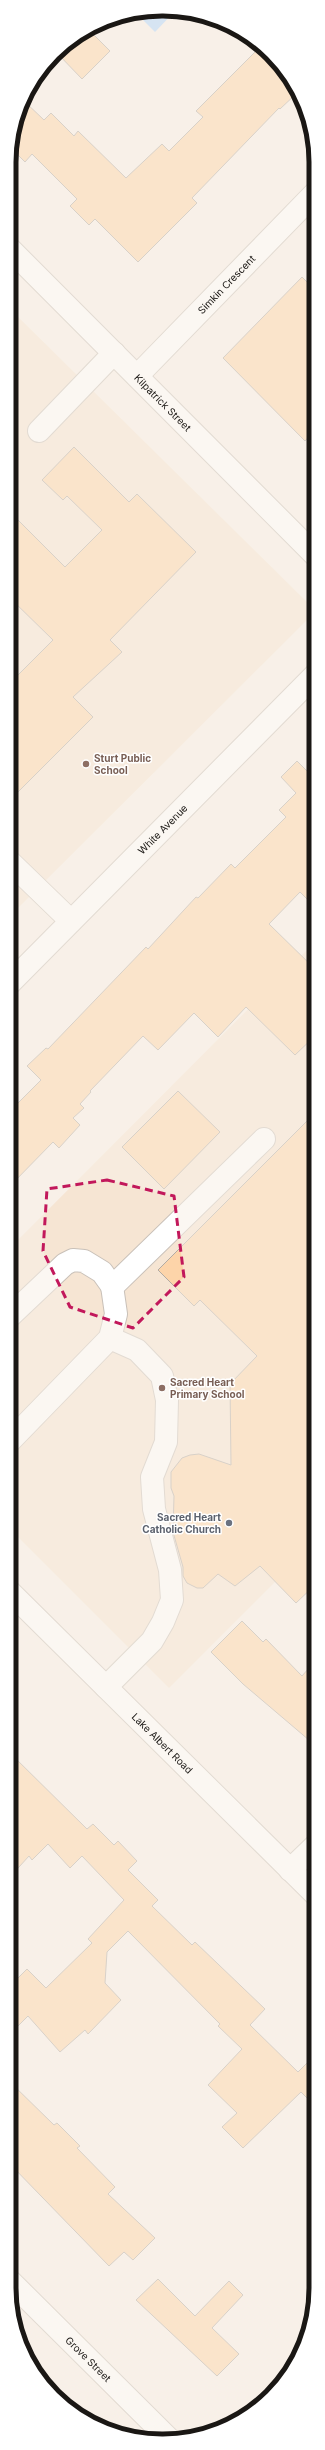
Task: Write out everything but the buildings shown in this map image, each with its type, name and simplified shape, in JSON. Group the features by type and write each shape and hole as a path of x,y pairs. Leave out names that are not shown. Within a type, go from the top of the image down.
{"street":[{"name":"Simkin Crescent","path":"137,376 309,199"},
{"name":"Kilpatrick Street","path":"16,255 309,549"},
{"path":"39,432 114,353"},
{"name":"White Avenue","path":"16,977 309,681"},
{"path":"16,867 71,921"},
{"path":"112,1287 264,1139"},
{"path":"16,1311 65,1264 73,1260 84,1261 102,1272 112,1287 116,1314 110,1338 16,1435"},
{"path":"106,1687 152,1641 163,1622 172,1600 170,1570 154,1509 152,1476 166,1442 167,1400 162,1376 137,1350 110,1338"},
{"name":"Lake Albert Road","path":"16,1598 309,1888"},
{"path":"290,1870 309,1852"},
{"name":"Grove Street","path":"16,2287 164,2434"}],"highlighted area":[{"path":"107,1180 174,1196 184,1277 133,1328 70,1307 43,1251 47,1189"}],"shaded area":[{"name":"Sturt Public School","path":"16,315 309,604 309,618 16,910"},
{"name":"Sacred Heart Primary School","path":"309,948 309,1548 169,1688 16,1535 16,1242"}],"water":[{"path":"170,16 155,32 142,19 144,17"}],"place":[{"name":"Sturt Public School","path":"86,764"},
{"name":"Sacred Heart Primary School","path":"162,1388"},
{"name":"Sacred Heart Catholic Church","path":"229,1523"}]}
